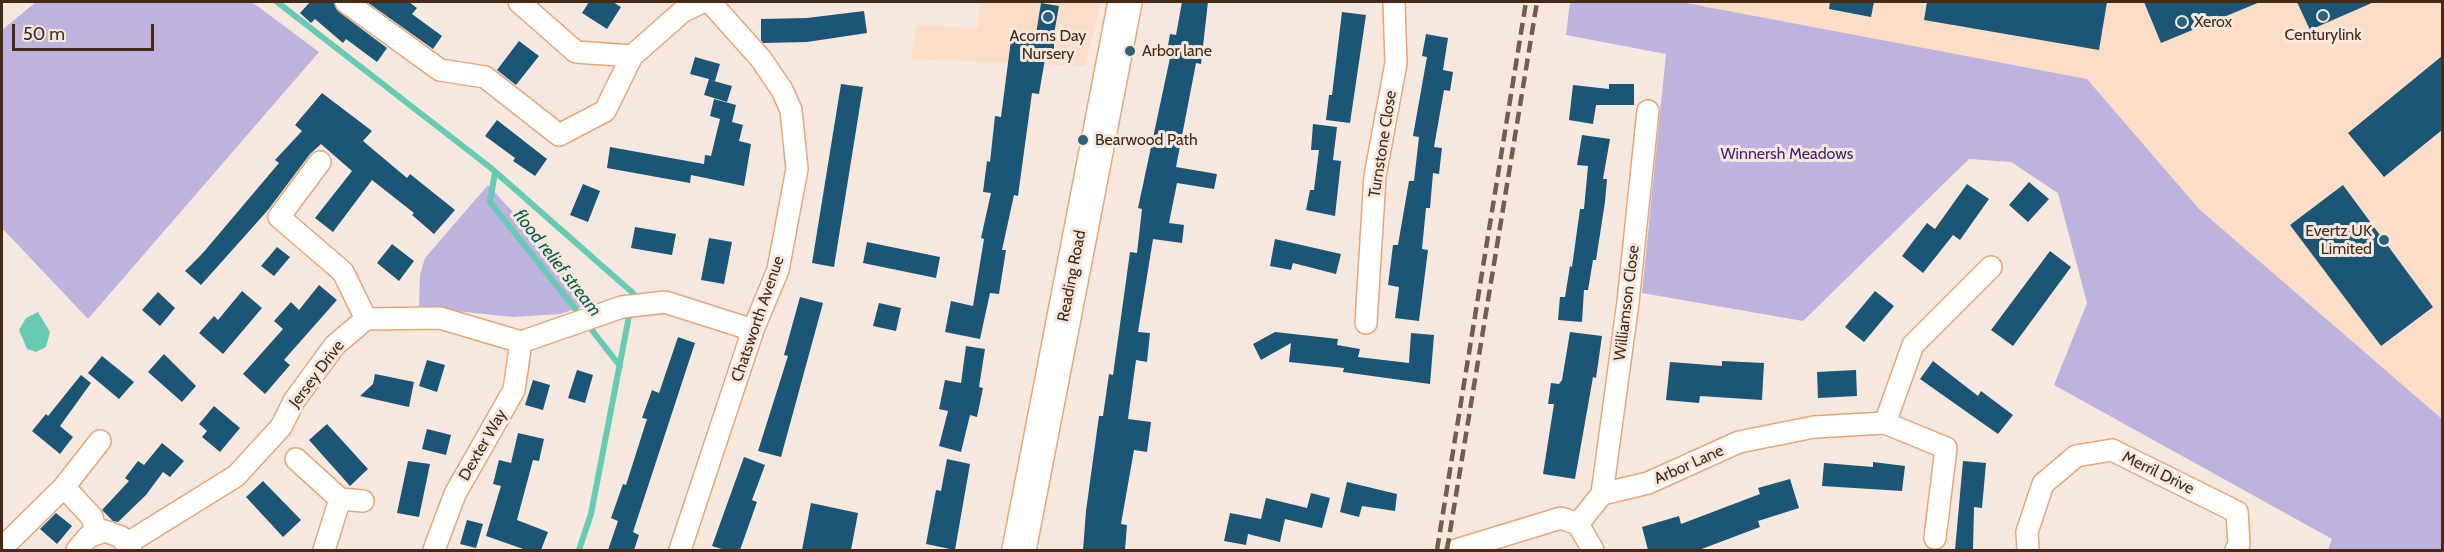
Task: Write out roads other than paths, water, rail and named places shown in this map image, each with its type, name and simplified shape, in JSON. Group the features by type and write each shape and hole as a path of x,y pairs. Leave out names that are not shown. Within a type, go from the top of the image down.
{"main road":[{"name":"Reading Road","path":"1019,550 1125,2"}],"street":[{"path":"346,2 440,70 485,77 559,135 605,111 632,56 682,12 702,2"},
{"path":"519,2 576,52 632,56"},
{"name":"Chatsworth Avenue","path":"681,550 753,330 778,270 794,195 797,169 791,110 775,78 710,2"},
{"name":"Turnstone Close","path":"1366,322 1375,176 1396,63 1394,2"},
{"name":"Williamson Close","path":"1602,494 1628,302 1648,111"},
{"path":"320,162 279,217 343,272 366,319 440,318 521,342 622,306 665,302 753,330"},
{"path":"1935,538 1946,448 1885,423 1913,345 1991,267"},
{"name":"Jersey Drive","path":"96,532 113,533 130,547 236,476 281,428 294,401 335,345 366,319"},
{"name":"Dexter Way","path":"439,549 455,494 514,390 521,342"},
{"name":"Arbor Lane","path":"1602,494 1648,483 1739,442 1814,427 1885,423"},
{"path":"2,548 64,487 100,441"},
{"name":"Merril Drive","path":"2028,550 2027,532 2043,484 2076,456 2112,450 2237,512 2239,544 2236,550"},
{"path":"296,459 340,499 363,501"},
{"path":"64,487 92,517 96,532 87,537 77,550"},
{"path":"1578,524 1602,494"},
{"path":"324,550 340,499"},
{"path":"1456,550 1561,518 1578,524 1593,550"}],"water":[{"path":"38,312 50,332 46,347 36,352 27,349 19,330 26,318"}],"waterway":[{"path":"277,2 491,168 634,294 632,301"},
{"name":"flood relief stream","path":"495,172 490,202 581,316"},
{"path":"579,550 591,514 630,311"},
{"name":"flood relief stream","path":"587,324 620,366"}],"railway":[{"path":"1437,550 1526,2"},
{"path":"1447,550 1537,2"}],"place":[{"name":"Centurylink","path":"2323,16"},
{"name":"Acorns Day Nursery","path":"1048,17"},
{"name":"Xerox","path":"2182,22"},
{"name":"Arbor lane","path":"1130,51"},
{"name":"Bearwood Path","path":"1083,140"},
{"name":"Evertz UK Limited","path":"2384,240"}],"park label":[{"name":"Winnersh Meadows","path":"1787,154"}]}
